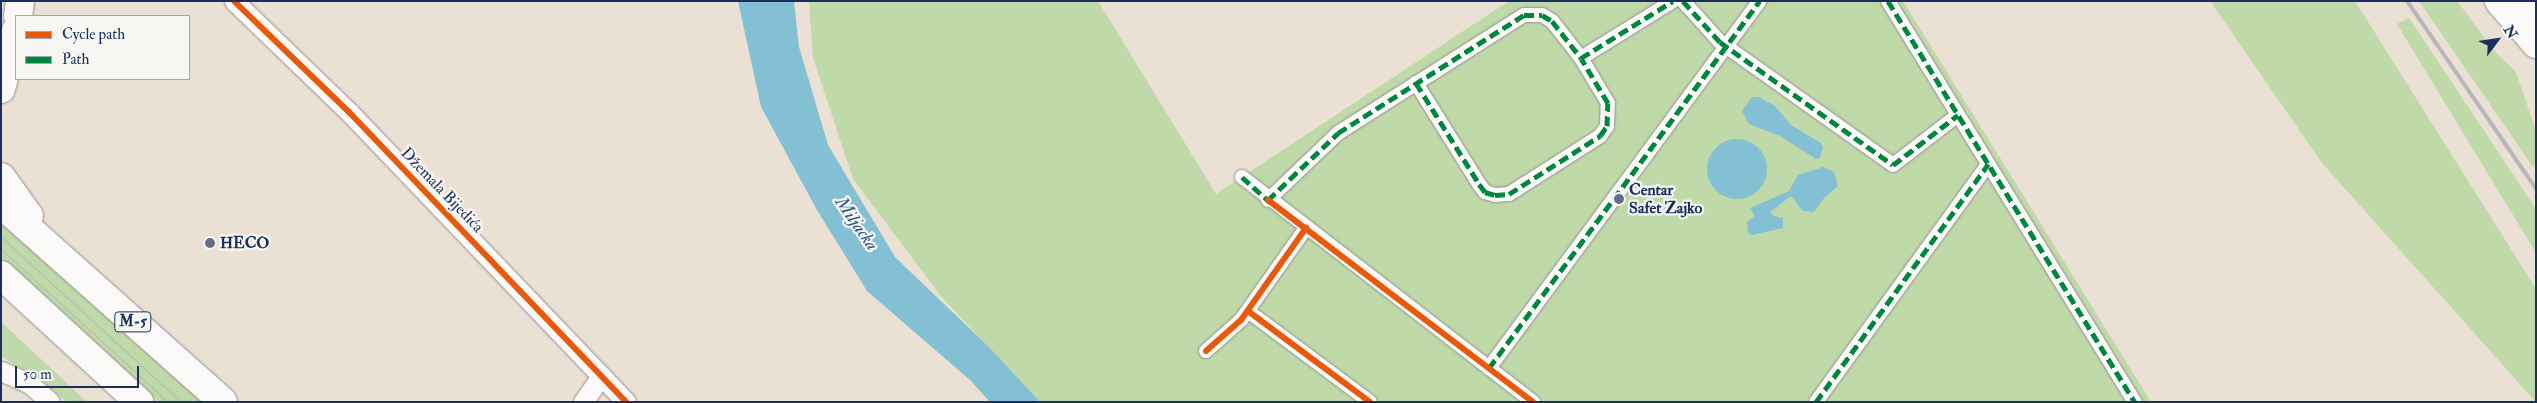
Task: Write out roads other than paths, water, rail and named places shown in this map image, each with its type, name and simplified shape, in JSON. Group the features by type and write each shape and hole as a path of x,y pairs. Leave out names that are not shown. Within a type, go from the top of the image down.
{"main road":[{"path":"18,15 20,1"},
{"path":"2499,1 2536,44"},
{"path":"2531,1 2536,7"},
{"path":"2,83 15,35"},
{"path":"1,177 29,215 42,242"},
{"name":"M-5","path":"1,204 223,402"},
{"path":"7,283 139,402"}],"street":[{"name":"Džemala Bijedića","path":"234,1 349,112 626,402"},
{"path":"1581,58 1673,1"},
{"path":"1683,1 1726,47 1893,165 1958,115"},
{"path":"1489,368 1760,1"},
{"path":"1888,1 2135,402"},
{"path":"1268,200 1338,133 1416,83 1524,15 1542,15 1552,22 1581,58 1608,103 1607,126 1600,136 1509,194 1496,195 1485,192 1479,184 1416,83"},
{"path":"1816,402 1988,164"},
{"path":"1242,177 1268,200 1533,402"},
{"path":"1206,351 1248,311 1306,228"},
{"path":"1248,311 1370,402"},
{"path":"1,371 30,384 50,402"},
{"path":"583,402 601,376"}],"water":[{"name":"Miljacka","path":"738,1 794,1 799,47 828,145 895,257 989,347 1040,402 990,402 970,380 867,291 817,210 761,107"},
{"path":"1752,97 1759,97 1775,106 1791,125 1821,143 1823,147 1820,158 1816,159 1780,136 1749,124 1742,111"},
{"path":"1731,139 1743,139 1754,144 1762,152 1767,163 1765,181 1754,194 1743,199 1731,199 1720,194 1712,186 1707,175 1707,163 1712,152 1720,144"},
{"path":"1823,167 1834,172 1838,186 1824,198 1814,212 1803,211 1791,196 1770,212 1774,216 1783,218 1783,228 1752,235 1748,233 1747,222 1755,216 1750,208 1789,191 1798,175"}],"tram line":[{"path":"1,237 181,402"},
{"path":"1,249 168,402"}],"railway":[{"path":"2407,1 2536,189"}],"place":[{"name":"Centar Safet Zajko","path":"1619,199"},
{"name":"HECO","path":"210,243"}]}
